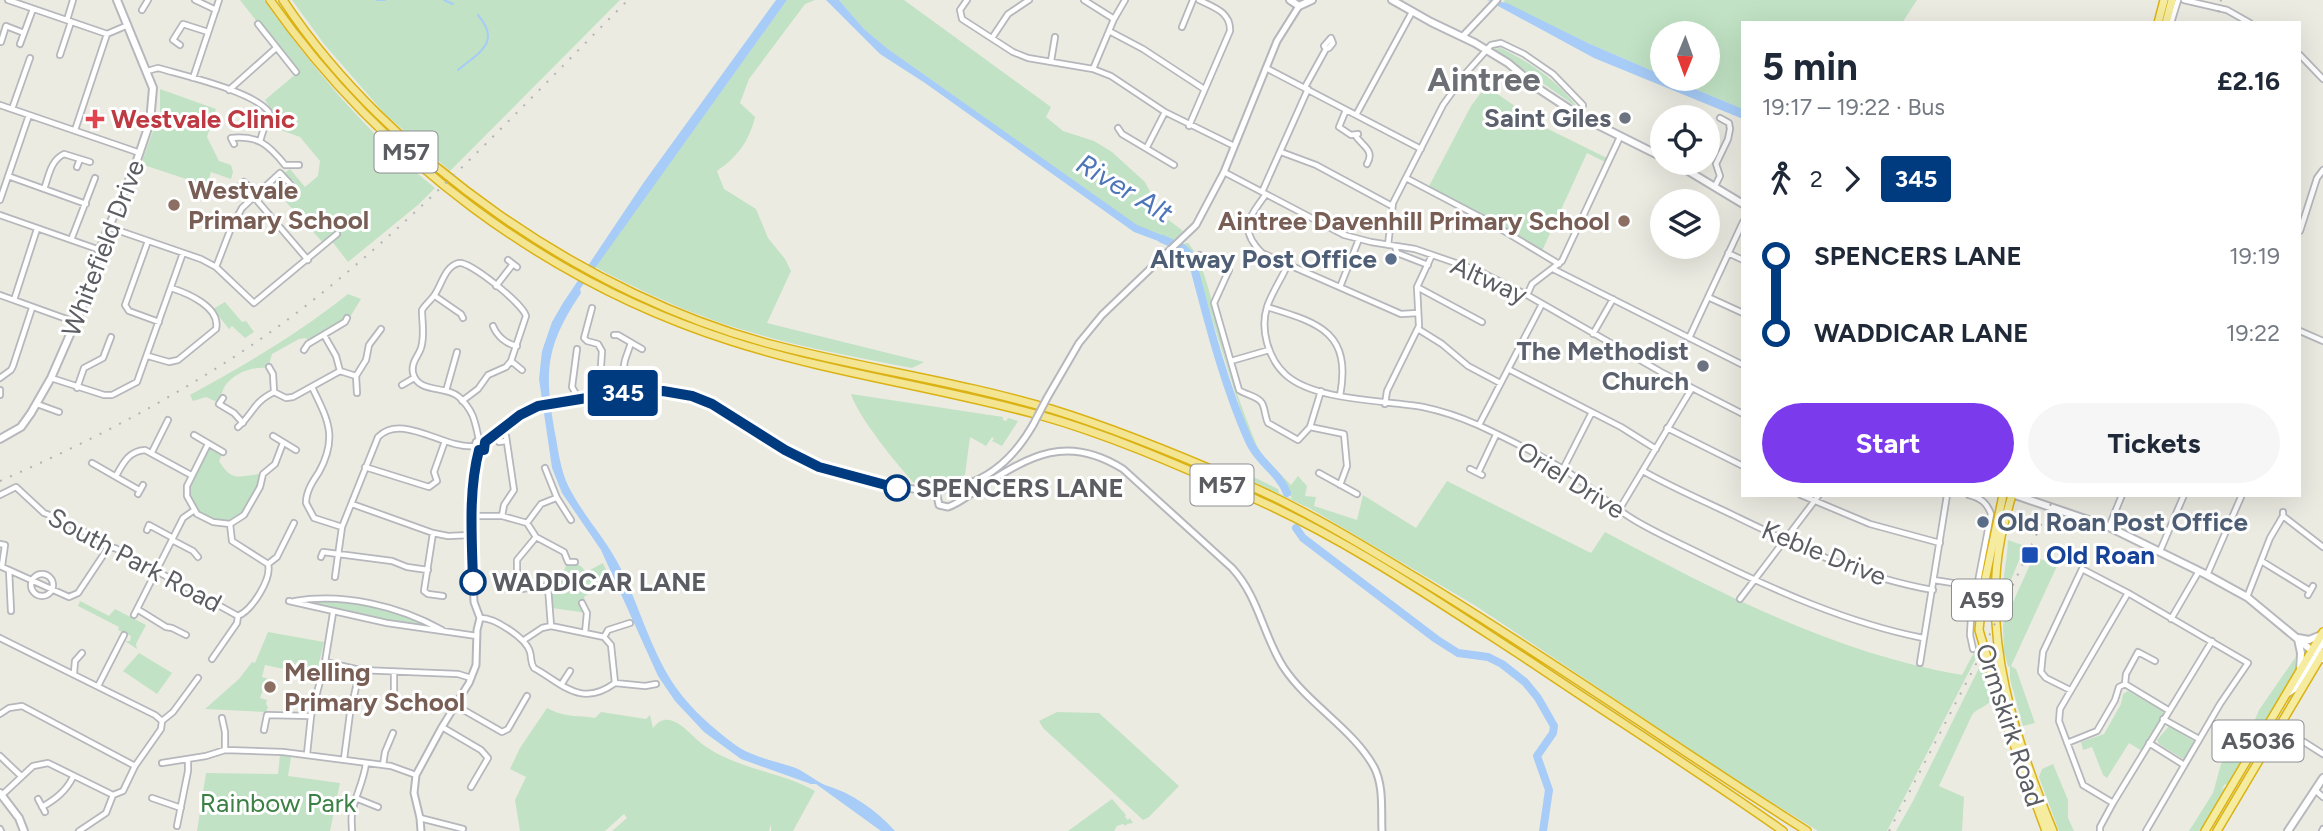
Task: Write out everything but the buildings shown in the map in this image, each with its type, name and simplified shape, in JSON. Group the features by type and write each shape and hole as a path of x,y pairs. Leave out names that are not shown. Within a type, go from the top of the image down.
{"highway":[{"name":"M57","path":"270,0 298,39 331,77 411,156 449,190 509,233 572,272 633,303 726,339 774,354 914,384 1042,416 1123,444 1243,493 1327,535 1479,628 1783,831"},
{"name":"M57","path":"283,0 300,26 344,77 417,150 513,225 577,264 683,313 772,345 909,374 1049,408 1125,434 1245,483 1330,526 1478,615 1807,831"},
{"path":"2159,21 2164,0"},
{"path":"2169,21 2172,0"},
{"name":"Ormskirk Road","path":"2003,497 1983,590 1979,630 2006,723 2046,831"},
{"name":"Ormskirk Road","path":"2012,497 2001,539 1997,573 1999,656 2020,743 2053,831"},
{"name":"A5036","path":"2204,831 2299,671 2323,636"},
{"name":"A5036","path":"2217,831 2322,657"}],"main road":[{"name":"Whitefield Drive","path":"0,439 21,427 51,378 89,288 108,227 140,153 150,122 153,100 147,71 117,0"},
{"path":"1290,0 1299,6 1312,0"},
{"path":"1392,0 1463,36 1508,63 1580,116 1650,151"},
{"path":"1696,175 1741,203"},
{"path":"2028,497 2109,527 2199,570 2247,597 2322,657"},
{"path":"2297,638 2309,640 2323,636"},
{"path":"2297,638 2301,655 2299,671"},
{"path":"2284,696 2294,689 2313,659 2322,657"},
{"path":"2311,673 2323,669"},
{"path":"2288,831 2323,778"},
{"path":"1,794 19,818 24,831"}],"street":[{"path":"8,0 107,34 128,25"},
{"path":"60,55 73,0"},
{"path":"142,10 148,0"},
{"path":"195,0 216,10"},
{"path":"193,78 219,0"},
{"path":"967,0 960,10 962,19 1013,52 1028,58 1093,69 1111,76 1189,126 1234,146"},
{"path":"992,38 1008,14 1029,0"},
{"path":"1083,0 1114,19"},
{"path":"1093,69 1125,0"},
{"path":"1182,27 1193,0"},
{"path":"1189,126 1228,38 1231,24 1222,11 1199,0"},
{"path":"1463,36 1497,0"},
{"path":"2170,21 2178,0"},
{"path":"2185,0 2228,10 2247,21"},
{"path":"421,831 414,793 416,775 471,678 477,657 480,618 474,602 471,535 475,465 477,448 482,441 538,406 619,393 663,391 692,396 719,408 785,450 819,467 899,489 936,491 967,484 990,472 1014,452 1033,425 1079,344 1102,315 1196,225 1224,172 1282,33 1299,6"},
{"path":"20,44 33,9"},
{"path":"1356,115 1412,12"},
{"path":"180,45 173,40 183,24 208,32"},
{"path":"258,24 296,72"},
{"path":"1,41 6,26 24,33"},
{"path":"1109,31 1143,49 1204,89"},
{"path":"75,131 107,34"},
{"path":"1051,61 1055,37"},
{"path":"1388,245 1392,206 1421,149 1454,88 1491,46 1501,43 1513,48 1553,74 1583,105 1580,116"},
{"path":"229,90 276,48"},
{"path":"1326,49 1306,88 1264,193 1250,217 1248,237 1262,253 1401,314 1418,313"},
{"path":"2301,56 2323,79"},
{"path":"12,109 30,58"},
{"path":"147,71 158,68 262,103 269,112 260,141"},
{"path":"1266,68 1421,149"},
{"path":"0,105 140,153"},
{"path":"1346,110 1339,127 1357,135 1370,153 1367,164"},
{"path":"1147,147 1165,112"},
{"path":"0,200 29,115"},
{"path":"1720,118 1729,123 1730,129 1720,154"},
{"path":"1118,128 1122,134 1174,165"},
{"path":"234,144 229,135 260,141 269,145 285,165 299,165"},
{"path":"1527,295 1532,284 1559,264 1620,137"},
{"path":"1280,152 1316,165 1392,206"},
{"path":"44,189 58,157 64,154 90,162"},
{"path":"77,167 80,159"},
{"path":"275,166 294,188"},
{"path":"2301,228 2317,178 2323,170"},
{"name":"Altway","path":"1224,172 1344,235 1432,255 1479,271 1741,413"},
{"path":"216,267 238,214 280,173"},
{"path":"1715,186 1720,175"},
{"path":"8,176 86,204"},
{"path":"1406,178 1484,219 1559,264"},
{"path":"71,240 86,204 92,180"},
{"path":"249,188 308,260"},
{"path":"0,215 100,250"},
{"path":"1688,338 1741,226"},
{"path":"108,227 216,267 254,303 337,234"},
{"path":"14,300 37,229"},
{"path":"1340,287 1359,239"},
{"path":"148,241 125,305 129,312 159,322"},
{"path":"1395,246 1397,253 1428,265"},
{"path":"51,378 104,396 112,395 137,382 183,253"},
{"path":"1728,253 1741,259"},
{"path":"1385,404 1387,391 1418,329 1417,287 1432,255"},
{"path":"1202,265 1203,257 1229,270 1214,303 1239,390 1262,404 1268,423 1298,440 1310,427 1321,391"},
{"path":"414,378 413,362 421,348 422,310 435,296 438,285 453,266 459,263 470,266 525,310 526,316 511,361 506,367 488,375 478,389 462,401"},
{"path":"496,286 512,264"},
{"path":"1231,360 1269,350 1265,332 1267,307 1288,264"},
{"path":"1553,269 1741,364"},
{"path":"1417,287 1482,322"},
{"path":"148,356 169,362 178,360 218,324 201,302 185,292 171,288"},
{"path":"0,295 75,322"},
{"path":"435,296 463,314"},
{"path":"1708,297 1741,312"},
{"path":"1594,334 1613,299"},
{"path":"1479,425 1542,304"},
{"path":"1267,307 1310,321 1324,328 1334,338 1343,368 1340,396"},
{"path":"0,377 13,366 32,308"},
{"path":"592,308 584,338 598,344 602,351 599,396"},
{"path":"304,350 308,344 347,318"},
{"path":"493,326 493,334 517,346"},
{"path":"357,393 356,376 366,360 369,345 381,329"},
{"path":"1418,329 1442,344 1468,366 1500,383"},
{"path":"2301,331 2323,341"},
{"path":"324,335 336,356 340,371"},
{"path":"614,335 642,349"},
{"path":"78,388 84,368 103,358 112,340"},
{"path":"619,393 631,342"},
{"path":"577,349 572,387 579,399"},
{"name":"Oriel Drive","path":"1269,350 1275,362 1294,381 1340,396 1446,412 1479,425 1563,469 1619,511 1756,581 1883,630 1923,638"},
{"path":"446,391 457,355 463,359"},
{"path":"511,361 522,369"},
{"path":"269,367 273,374 274,392"},
{"path":"1508,369 1592,412 1656,449"},
{"path":"274,392 286,398 313,387 340,371 356,376"},
{"path":"403,382 414,378"},
{"path":"335,577 342,527 365,467 378,437 384,430 393,427 485,448 476,421 455,394 432,389 414,378"},
{"path":"313,387 330,426 330,439 326,458 310,486 306,503 314,518 342,527"},
{"path":"1619,511 1692,388"},
{"path":"223,398 219,404 234,413 240,426 248,419 255,404 274,392"},
{"path":"37,404 59,412"},
{"path":"1563,469 1592,412"},
{"path":"152,452 168,421"},
{"path":"1310,427 1343,435 1347,467 1340,485"},
{"path":"1667,429 1741,465"},
{"path":"194,435 223,452"},
{"path":"1470,469 1480,474 1496,435"},
{"path":"273,436 296,450"},
{"path":"499,442 506,439 514,490 504,505 502,516"},
{"path":"365,467 429,487 437,481 435,472 445,441"},
{"path":"208,444 191,475 187,496 193,511 213,522 230,524 244,515 260,487 263,474 275,464 283,443"},
{"path":"116,476 133,452 145,450 191,475"},
{"path":"936,491 939,505 948,508 1031,458 1059,452 1088,452 1123,469 1240,577 1250,592 1265,632 1285,670 1307,696 1362,750 1375,769 1381,794 1382,831"},
{"path":"92,463 140,490"},
{"path":"545,468 568,519"},
{"name":"Keble Drive","path":"1643,471 1786,541 1890,581 1933,590"},
{"path":"1320,472 1357,494"},
{"name":"South Park Road","path":"0,495 16,487 44,513 63,520 96,538 108,548 115,548 238,616"},
{"path":"1805,497 1870,523 1940,542"},
{"path":"1740,599 1818,497"},
{"path":"1920,663 1947,497"},
{"path":"1973,649 1970,627 1991,514 1988,506 1974,497"},
{"path":"2109,527 2121,497"},
{"path":"2160,551 2183,497"},
{"path":"2207,575 2241,497"},
{"path":"527,523 541,504 557,498"},
{"path":"352,504 433,533 449,536 471,535"},
{"path":"134,615 183,519 193,511"},
{"path":"2247,597 2263,562 2270,538 2283,514 2323,547"},
{"path":"472,516 502,516 527,523 536,537 564,552 567,564 575,562"},
{"path":"268,564 276,557 294,523"},
{"path":"212,659 237,623 238,616 244,613 267,581 270,570 268,564 232,541 230,524"},
{"path":"147,530 149,525 193,551 198,557"},
{"path":"433,533 424,590 428,594 443,596"},
{"path":"536,537 517,560 517,586 522,589 548,587 551,626"},
{"path":"0,544 5,545 1,566 69,597 78,593 108,548"},
{"path":"321,557 323,552 393,561 407,567 428,570"},
{"path":"2263,562 2309,593 2313,586"},
{"path":"2070,690 2046,678 2041,672 2041,663 2043,652 2082,569 2248,663 2146,831"},
{"path":"9,570 12,611"},
{"path":"2171,619 2199,570"},
{"path":"38,575 48,576 52,589 45,595 38,595 32,589 33,580 38,575"},
{"path":"1934,580 1978,587"},
{"path":"2113,803 2083,785 2059,722 2060,709 2070,690 2127,593"},
{"path":"446,632 402,612 379,606 331,599 290,602 333,613 446,632 477,636"},
{"path":"305,606 306,600"},
{"path":"582,603 588,617 584,633"},
{"path":"137,609 166,627 186,635"},
{"path":"307,754 310,716 325,662 333,613"},
{"path":"480,618 492,619 524,640 530,649 531,664 534,668 561,685 569,694 586,694 615,683 645,686 656,684"},
{"path":"604,637 608,630 630,623"},
{"path":"524,640 542,628 551,626 604,637 611,645 615,683"},
{"path":"97,686 124,635"},
{"path":"0,638 74,673 162,721"},
{"path":"2100,831 2113,803 2168,710 2212,642"},
{"path":"2067,743 2097,731 2115,700 2116,693 2125,684 2126,674 2138,652 2155,661"},
{"path":"74,673 75,661 82,653"},
{"path":"325,662 360,670 458,674 471,678"},
{"path":"344,759 350,713 360,670"},
{"path":"561,685 570,671"},
{"path":"394,672 394,704 412,709"},
{"path":"1,794 33,765 48,763 113,795 123,791 135,766 161,729 162,721 173,712 198,678"},
{"path":"2125,684 2168,710"},
{"path":"455,705 502,732 508,729 527,696"},
{"path":"0,714 9,708 22,706 135,766"},
{"path":"264,730 267,715 310,716"},
{"path":"222,718 225,750"},
{"path":"2163,719 2199,740"},
{"path":"442,727 481,750 488,758 471,787"},
{"path":"383,765 393,733"},
{"path":"2304,742 2323,754"},
{"path":"2149,743 2184,765"},
{"path":"162,763 188,760 225,750 307,754 400,768 416,775"},
{"path":"0,755 21,776"},
{"path":"177,826 188,760"},
{"path":"352,831 352,814 366,762"},
{"path":"38,799 44,809 64,792 73,777"},
{"path":"2315,790 2323,797"},
{"path":"79,831 106,813 113,795"},
{"path":"152,798 181,808"},
{"path":"358,799 379,807"},
{"path":"420,818 463,829"}],"green space":[{"path":"240,0 264,0 343,100 386,145 435,188 348,262 331,240 325,245 286,202 297,186 293,180 289,183 283,174 290,169 305,187 318,176 320,161 300,137 270,126 273,112 265,100 297,73"},
{"path":"292,0 620,0 450,171 384,113 324,44"},
{"path":"787,0 815,0 805,4 749,79 740,103 755,117 752,126 741,148 717,171 724,189 756,209 768,238 791,271 767,323 924,362 912,368 811,348 737,328 698,315 595,267"},
{"path":"839,0 904,0 1051,107 1046,117 1063,131 1094,141 1112,152 1145,182 1162,215 1183,231 1174,240 1137,226 888,49 864,29"},
{"path":"1917,0 1903,21 1741,21 1741,108 1700,91 1720,91 1720,21 1650,21 1650,70 1503,2"},
{"path":"1501,48 1543,74 1562,89 1578,108 1494,49"},
{"path":"1486,86 1548,129 1607,158 1605,162 1587,153 1542,251 1499,226 1496,221 1478,215 1428,188 1471,106"},
{"path":"160,89 216,109 207,137 219,161 231,165 231,179 211,172 207,186 141,164 160,112"},
{"path":"1186,243 1195,253 1201,267 1228,366 1257,446 1262,455 1291,485 1298,476 1307,486 1305,496 1316,497 1314,506 1357,520 1363,495 1416,528 1447,481 1591,553 1605,532 1690,577 1777,618 1868,652 1962,675 1978,645 1980,650 1887,831 1818,831 1745,786 1476,606 1311,509 1224,468 1226,464 1233,467 1278,489 1279,493 1292,499 1283,478 1259,455 1249,437 1193,252 1182,246"},
{"path":"348,294 361,299 350,317 343,317 341,323 310,341 299,339 272,354 268,368 250,369 238,374 225,386 217,402 206,397 193,401 190,395 271,348"},
{"path":"225,302 254,332 245,338 232,326 229,329 213,309"},
{"path":"851,394 1018,421 1002,446 992,441 992,437 986,446 970,437 965,475 915,484 870,428"},
{"path":"208,444 223,452 219,461 229,473 238,476 263,474 249,507 235,522 219,524 195,513 187,492 193,472"},
{"path":"2008,540 2025,546 2001,604 2007,556"},
{"path":"2034,556 2057,566 2011,666 2016,669 2035,723 2023,726 2004,652 2003,624"},
{"path":"568,562 581,566 586,572 603,563 609,576 591,583 591,592 584,597 587,613 552,608 549,582 562,574"},
{"path":"319,599 360,603 403,612 442,632 292,602"},
{"path":"80,601 109,616 115,609 146,625 136,644 137,649 125,641 130,641 131,636 78,606"},
{"path":"268,632 324,642 316,676 265,665 262,677 272,680 270,688 264,687 260,698 267,700 266,712 205,709 239,679 252,662 255,663"},
{"path":"139,653 172,673 157,694 123,671"},
{"path":"2295,658 2295,672 2227,785 2221,790 2227,786 2200,831 2189,831 2213,793 2221,764 2248,736 2259,710"},
{"path":"1983,660 1993,698 1972,715 1939,786 1964,797 1962,831 1896,831 1913,801"},
{"path":"2128,691 2165,712 2142,751 2129,743 2107,778 2103,775 2092,747 2083,750 2081,742 2104,734 2121,704 2123,694"},
{"path":"547,708 566,715 595,718 601,712 646,719 650,715 653,728 660,722 673,721 718,754 815,791 793,831 771,831 771,824 769,831 612,831 627,818 624,814 605,831 520,831 515,800 526,777 510,769 520,748"},
{"path":"1057,712 1099,713 1179,786 1143,820 1043,728 1039,721"},
{"path":"2169,726 2195,742 2185,760 2157,740"},
{"name":"Rainbow Park","path":"280,755 291,757 288,776 340,783 330,831 197,831 206,773 278,774"},
{"path":"2053,764 2068,800 2068,818 2074,831 2059,831 2039,777 2042,769"},
{"path":"1112,799 1133,823 1117,826 1114,831 1068,831"}],"water":[{"path":"776,0 787,0 580,289 581,293 560,330 550,362 552,416 563,473 569,487 616,559 660,661 683,697 711,726 741,748 797,769 845,793 872,809 895,831 881,831 816,784 741,759 704,732 675,701 658,676 601,550 562,493 552,468 539,379 542,351 552,322 563,303 644,182"},
{"path":"826,0 839,0 864,29 888,49 1137,225 1174,240 1169,245 1134,232 880,54"},
{"path":"1487,0 1507,3 1650,70 1650,81 1594,58"},
{"path":"1675,91 1700,91 1741,108 1741,118 1720,110 1720,105 1709,105"}],"waterway":[{"path":"377,0 385,0"},
{"path":"444,0 453,4"},
{"path":"458,70 485,47 488,33 478,15"},
{"name":"River Alt","path":"1162,239 1183,248 1191,256 1216,350 1240,419 1253,448 1287,493"},
{"name":"River Alt","path":"1296,528 1303,538 1436,639 1458,653 1488,657 1525,682 1554,726 1553,733 1537,756 1549,790 1543,831"}],"railway":[{"path":"0,481 82,443 162,401 239,354 312,301 435,193 628,0"},
{"path":"2216,21 2221,0"},
{"path":"1889,831 1976,664 2054,497"}],"bus line":[{"name":"345","path":"473,582 471,535 475,465 479,450 484,450 485,442 518,416 538,406 619,393 663,391 692,396 712,404 785,450 819,467 897,488"}],"place":[{"name":"Saint Giles","path":"1625,118"},
{"name":"Westvale Clinic","path":"95,119"},
{"name":"Westvale Primary School","path":"174,205"},
{"name":"Aintree Davenhill Primary School","path":"1624,221"},
{"name":"Altway Post Office","path":"1391,259"},
{"name":"The Methodist Church","path":"1703,366"},
{"name":"SPENCERS LANE","path":"897,488"},
{"name":"Old Roan Post Office","path":"1983,522"},
{"name":"Old Roan","path":"2030,555"},
{"name":"WADDICAR LANE","path":"473,582"},
{"name":"Melling Primary School","path":"270,687"}],"district":[{"name":"Aintree","path":"1484,79"}]}
